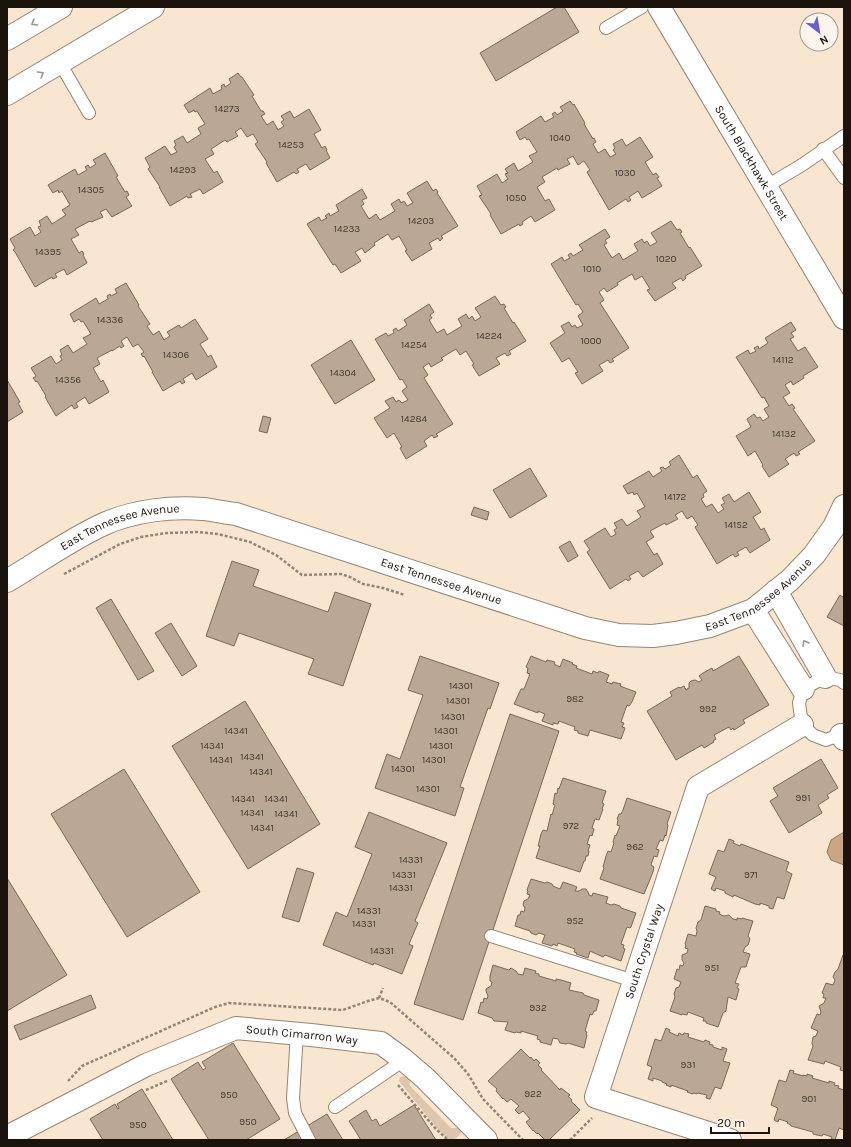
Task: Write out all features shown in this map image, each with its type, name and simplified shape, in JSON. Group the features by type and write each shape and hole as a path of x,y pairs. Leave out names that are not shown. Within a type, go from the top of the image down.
{"street":[{"path":"7,39 60,7"},
{"path":"7,94 153,7"},
{"name":"South Blackhawk Street","path":"659,7 844,318"},
{"name":"East Tennessee Avenue","path":"7,581 82,535 105,523 132,514 166,509 202,509 236,514 585,628 619,635 653,636 710,626 753,610 790,580 814,556 834,527 844,506"},
{"path":"776,591 835,680"},
{"path":"753,610 803,689"},
{"name":"South Crystal Way","path":"730,1140 596,1097 698,787 802,725"},
{"name":"South Cimarron Way","path":"8,1138 146,1065 236,1028 381,1042 425,1078 486,1140"}],"lane":[{"path":"606,28 642,7"},
{"path":"60,63 89,113"},
{"path":"765,187 802,165 823,149 844,136"},
{"path":"823,149 844,178"},
{"path":"835,680 803,689 799,703 802,725 813,736 826,740 843,735"},
{"path":"491,936 634,981"},
{"path":"297,1033 293,1098 295,1113 309,1140"},
{"path":"335,1107 404,1060"}],"path":[{"path":"64,574 120,544 142,537 167,533 197,532 218,534 250,542 276,555 302,575 341,574 363,584 405,595"},
{"path":"379,998 383,988"},
{"path":"384,1074 395,1081 435,1128 448,1140"},
{"path":"142,1091 170,1079"},
{"path":"570,1140 592,1118"}],"shaded area":[{"path":"844,832 844,865 831,860 827,852 831,840"},
{"path":"405,1076 411,1081 409,1084 411,1087 451,1128 458,1128 462,1132 454,1140 449,1140 435,1126 399,1081 400,1077"}],"building":[{"path":"557,7 564,7 579,32 496,81 480,53"},
{"path":"238,73 254,95 252,96 261,111 265,114 261,116 267,125 273,121 278,130 284,126 281,122 284,120 281,116 290,111 294,118 309,109 321,130 314,134 322,148 325,146 330,158 310,170 306,164 297,169 299,172 296,174 294,172 277,182 266,163 267,162 255,144 258,142 253,134 247,137 241,128 235,132 238,136 227,142 225,140 211,149 214,154 205,159 214,173 217,171 223,182 203,194 200,189 190,194 192,197 188,198 187,196 170,206 148,169 150,167 145,158 165,146 171,155 177,152 174,147 176,145 174,141 183,136 187,143 201,134 198,128 205,124 197,111 195,112 194,110 189,113 184,105 210,88 213,94 222,89 221,86 224,84 225,87 231,83 229,79"},
{"path":"570,101 573,105 574,104 585,123 584,124 593,139 594,138 596,142 593,144 598,153 605,149 610,157 616,154 613,150 615,148 613,144 622,139 626,146 640,137 653,157 645,162 653,175 656,173 659,177 657,178 662,186 642,198 638,191 629,197 631,200 628,202 626,199 609,210 587,172 590,170 584,161 578,165 573,156 567,159 570,164 558,170 557,168 542,177 545,182 537,187 545,201 549,199 555,210 535,222 531,216 522,222 523,224 520,226 519,224 501,234 490,215 491,214 479,196 482,195 477,186 497,174 502,183 508,179 505,174 508,173 505,169 514,163 518,171 533,162 529,156 537,152 529,139 527,140 525,137 520,140 516,132 541,116 545,122 554,117 552,114 555,112 557,115 563,111 560,107"},
{"path":"105,153 118,176 116,177 125,192 127,191 129,195 126,197 132,206 112,217 106,209 100,212 103,217 91,222 90,221 75,229 79,235 71,239 79,253 82,251 84,254 83,255 87,263 67,275 64,269 55,274 57,277 53,279 52,277 35,287 13,250 15,248 10,239 30,227 35,236 41,232 38,227 41,226 39,221 47,216 52,224 66,215 62,210 70,205 62,191 59,193 58,190 53,193 48,185 75,169 78,175 87,170 85,167 88,165 90,168 96,164 93,160"},
{"path":"427,181 433,191 436,189 458,226 441,236 443,238 440,241 438,238 429,243 432,249 412,261 405,251 407,250 399,236 392,240 388,234 374,243 375,245 365,253 362,248 355,252 361,261 341,273 335,264 333,265 307,224 319,217 321,221 327,218 325,216 329,213 330,216 339,211 336,205 362,189 367,198 362,200 364,204 361,206 369,219 376,214 380,220 395,211 391,204 399,199 401,203 404,201 407,206 413,203 407,193"},
{"path":"671,221 677,230 680,229 682,232 680,233 702,266 685,276 686,278 683,281 681,278 672,283 676,288 655,301 647,290 650,289 642,276 635,280 632,274 617,283 618,285 607,292 604,288 599,292 604,300 600,303 629,348 612,359 614,361 610,363 608,360 599,365 603,371 582,384 575,373 578,372 569,358 562,362 550,343 565,333 561,326 569,322 572,327 575,325 577,328 583,325 578,316 583,312 578,304 576,305 551,264 562,257 564,261 570,258 568,255 571,253 573,256 583,250 579,245 605,229 610,237 605,240 607,243 604,245 612,258 619,253 623,260 638,251 634,244 642,239 644,243 647,241 650,246 657,242 651,233"},
{"path":"126,283 139,305 138,306 150,324 147,326 153,335 159,331 164,340 170,336 167,332 179,325 181,328 195,319 208,339 200,344 208,357 211,355 217,367 196,380 192,373 183,379 185,382 182,384 180,381 163,391 144,356 143,357 141,354 144,352 138,344 133,347 127,337 121,341 124,346 121,348 120,346 97,358 100,364 93,368 101,382 103,380 109,392 89,404 85,397 76,403 78,407 74,409 72,405 56,416 37,381 36,382 33,378 36,376 31,368 51,356 56,364 62,360 60,350 68,345 73,353 87,344 83,338 91,334 83,321 81,322 79,319 74,322 70,314 96,298 99,304 108,299 107,296 110,294 111,296 117,293 115,289"},
{"path":"495,296 501,305 504,304 506,307 504,308 526,341 509,351 511,354 507,356 505,353 496,358 500,364 479,376 466,351 460,355 456,349 441,358 443,360 431,367 429,363 423,367 428,375 424,378 453,424 436,434 438,436 434,438 432,435 424,441 427,446 406,459 400,448 402,447 394,433 387,438 374,418 390,408 385,401 393,397 396,402 399,400 402,403 408,400 402,391 407,387 402,379 400,380 375,339 386,333 388,336 394,333 393,330 396,328 398,331 407,325 404,320 429,304 434,312 430,315 432,318 429,320 437,333 444,329 447,335 462,326 458,319 466,314 469,319 472,316 475,321 481,317 475,308"},
{"path":"791,322 796,330 791,333 794,337 790,339 798,351 805,347 818,367 803,376 804,378 793,385 791,381 785,385 790,393 783,397 789,406 792,404 795,408 793,409 815,441 798,452 800,454 796,456 794,453 785,459 789,464 769,477 755,451 748,456 736,436 751,427 747,419 754,414 757,418 760,417 763,421 769,417 764,409 769,406 764,397 762,398 736,357 748,350 750,354 756,351 754,348 758,346 759,349 768,343 765,338"},
{"path":"351,340 375,380 335,404 311,365"},
{"path":"7,380 20,402 18,403 23,412 7,422"},
{"path":"263,416 271,418 267,433 259,431"},
{"path":"679,455 693,478 697,475 707,491 703,494 704,497 701,499 706,507 712,504 718,513 724,509 721,505 725,503 722,498 729,494 734,502 749,492 761,512 753,517 761,530 764,528 770,540 750,553 746,547 737,552 739,555 735,557 733,554 717,564 695,527 698,525 692,516 687,519 682,511 675,515 678,519 666,525 665,523 650,531 654,537 646,542 654,555 657,553 663,564 643,577 638,571 629,576 631,579 628,581 626,579 610,589 587,552 590,550 584,541 605,528 611,537 616,534 614,530 617,528 614,523 622,519 627,526 641,517 637,511 645,507 637,493 634,495 633,492 628,494 623,486 649,471 653,477 662,471 660,468 663,467 665,469 671,465 669,462"},
{"path":"530,468 547,496 510,518 493,490"},
{"path":"474,507 489,512 487,520 471,515"},
{"path":"570,541 578,556 568,562 559,547"},
{"path":"232,561 259,570 253,586 328,612 335,592 371,604 343,686 308,674 314,659 239,633 234,646 206,636"},
{"path":"844,594 844,626 827,617 840,595 843,597"},
{"path":"111,599 154,671 138,680 96,608"},
{"path":"171,623 197,666 182,676 155,633"},
{"path":"420,656 499,683 490,709 488,708 460,787 464,788 455,816 375,788 387,754 400,759 423,695 408,690"},
{"path":"531,656 546,662 547,660 555,662 554,664 560,667 563,659 573,663 572,664 577,666 576,668 592,674 593,671 598,673 599,671 609,675 606,682 621,684 620,686 636,692 632,702 629,706 627,705 621,722 624,723 622,727 625,728 621,739 590,730 588,736 578,733 578,731 574,730 575,727 559,721 558,724 553,723 553,725 542,721 545,714 514,704 521,689 524,689 530,674 527,673 528,668 526,667"},
{"path":"739,656 769,705 743,720 745,723 734,730 733,728 731,730 729,727 714,735 716,739 713,741 714,742 704,748 702,745 676,760 647,711 672,696 670,692 684,686 686,690 689,688 689,683 691,681 695,680 699,682 702,680 699,676 703,673 712,668 713,671"},
{"path":"245,701 320,824 248,869 172,746"},
{"path":"510,714 559,731 463,1020 414,1004"},
{"path":"821,759 838,788 827,795 829,798 818,805 822,813 789,833 770,801 778,796 773,788"},
{"path":"124,769 200,892 127,937 51,814"},
{"path":"563,778 606,791 602,803 604,804 603,809 599,820 595,819 592,828 594,829 592,836 590,835 587,844 590,845 588,856 586,856 580,872 536,858 540,846 538,846 541,834 543,830 547,831 555,805 553,804 555,793 557,794"},
{"path":"627,798 671,812 667,824 666,836 665,835 663,841 660,840 656,849 659,850 657,857 654,856 651,865 654,867 653,872 644,894 600,879 606,856 608,851 611,852 615,835 616,836 620,826 617,825 617,819 623,810"},
{"path":"369,812 447,843 415,921 418,923 409,944 413,946 402,974 374,963 373,965 323,945 336,912 347,917 372,854 355,847"},
{"path":"729,839 734,841 733,843 740,846 741,844 789,862 786,871 792,874 784,899 777,897 773,909 769,908 769,906 760,903 760,905 755,904 734,895 733,897 725,893 725,891 716,888 715,891 711,889 716,877 709,874 718,850 724,852"},
{"path":"297,868 314,873 299,922 282,917"},
{"path":"7,878 67,975 7,1011"},
{"path":"531,879 545,883 547,882 560,889 563,882 577,887 575,891 586,889 589,895 592,896 593,893 608,897 606,903 620,906 621,908 636,913 631,927 627,927 621,944 624,945 623,948 625,949 621,961 605,955 603,957 590,951 588,958 576,954 577,953 574,952 575,949 558,943 557,946 553,944 552,946 542,943 545,935 539,933 536,935 530,931 515,926 518,915 520,915 521,911 524,912 524,901 528,899 530,895 527,894 527,890"},
{"path":"705,906 716,909 716,911 720,912 719,914 724,916 729,915 733,919 737,920 737,918 742,918 753,921 748,936 750,939 743,952 750,954 746,967 741,967 735,983 739,984 737,988 739,989 736,1000 728,997 726,1011 723,1013 718,1027 706,1023 706,1021 703,1021 704,1018 688,1012 687,1015 682,1015 670,1011 675,997 674,994 676,988 679,987 681,982 674,979 677,969 679,970 680,965 683,966 684,963 682,960 682,955 687,953 688,949 685,948 685,944 688,934 696,936 696,928 698,922 701,920"},
{"path":"843,955 844,1071 840,1070 841,1067 825,1061 824,1064 808,1060 813,1046 813,1037 816,1036 818,1031 811,1028 817,1014 820,1015 821,1012 819,1006 824,1003 826,998 823,998 824,994 822,993 826,983 833,985 835,980 833,977 838,969"},
{"path":"493,965 509,970 511,968 518,974 523,975 525,968 536,971 535,973 539,974 539,976 556,981 556,979 571,983 569,990 583,993 584,995 599,1000 596,1011 594,1011 592,1015 590,1014 585,1031 587,1032 587,1035 584,1048 568,1043 560,1043 558,1039 553,1038 551,1045 540,1042 540,1040 537,1039 538,1036 521,1031 521,1033 515,1033 505,1030 508,1022 494,1021 492,1018 478,1013 481,1002 483,1003 484,998 487,999 488,996 486,989 491,986 492,982 490,981 490,976"},
{"path":"91,995 96,1008 20,1040 14,1026"},
{"path":"666,1028 670,1030 669,1032 678,1036 679,1033 683,1035 684,1033 689,1034 688,1037 704,1042 705,1040 710,1042 709,1044 713,1045 713,1047 722,1050 722,1047 727,1049 723,1061 730,1063 721,1089 715,1087 710,1099 706,1098 707,1095 698,1093 693,1094 671,1085 671,1087 666,1085 667,1084 662,1081 653,1078 653,1081 648,1079 652,1067 647,1065 655,1039 661,1041"},
{"path":"233,1043 280,1119 246,1140 209,1140 171,1079 198,1062 203,1070 206,1068 202,1062"},
{"path":"521,1049 534,1061 536,1059 540,1063 538,1065 542,1069 541,1070 560,1090 561,1088 570,1095 568,1096 572,1100 571,1101 580,1110 549,1140 545,1140 538,1133 537,1134 533,1131 526,1122 530,1119 523,1111 519,1114 515,1110 519,1106 511,1099 507,1102 503,1099 496,1091 497,1089 488,1081"},
{"path":"790,1070 794,1071 793,1073 803,1076 807,1076 807,1074 813,1076 812,1078 829,1083 829,1081 835,1083 834,1085 839,1086 838,1088 844,1090 844,1130 839,1128 835,1140 831,1139 832,1137 823,1134 822,1136 813,1134 813,1132 791,1126 787,1123 788,1122 779,1119 778,1122 774,1120 778,1108 771,1105 779,1080 786,1082"},
{"path":"142,1089 173,1140 103,1140 90,1119 115,1104 118,1109 117,1104"},
{"path":"414,1105 436,1140 361,1140 349,1121 366,1110 372,1121 376,1119 380,1126"},
{"path":"327,1114 343,1140 284,1140"}]}
